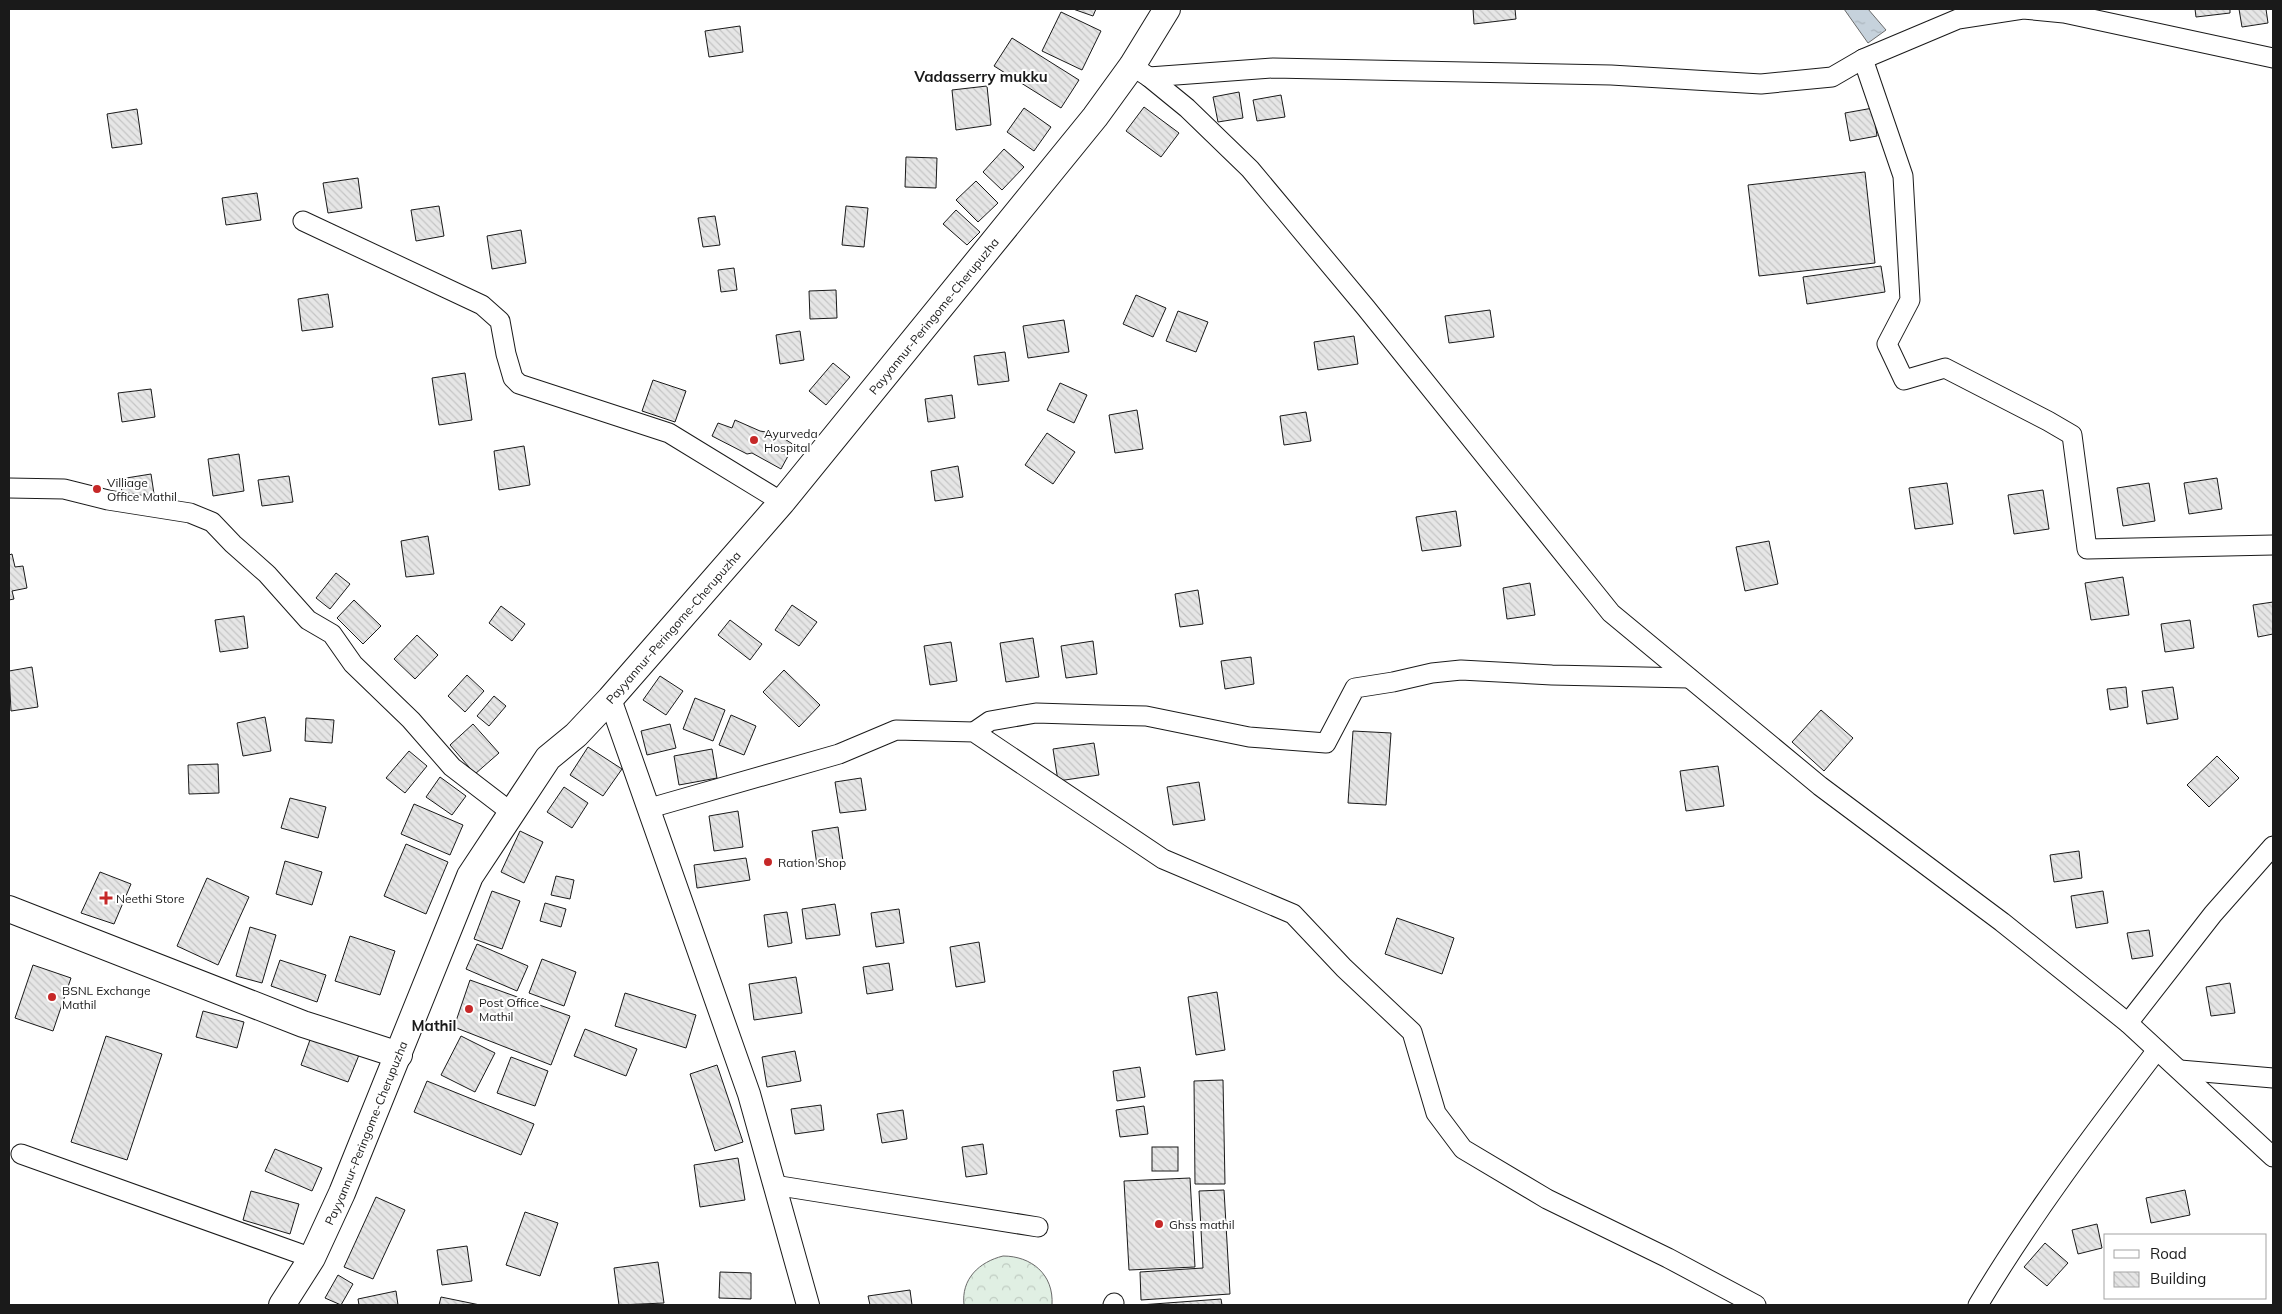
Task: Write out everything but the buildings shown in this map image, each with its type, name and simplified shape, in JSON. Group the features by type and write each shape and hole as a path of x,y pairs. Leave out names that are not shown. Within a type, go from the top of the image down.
{"main road":[{"name":"Payyannur-Peringome-Cherupuzha","path":"282,1305 312,1258 342,1194 470,876 548,758 576,735 610,699 782,502 1095,117 1141,72 1167,9"},
{"path":"9,909 136,957 303,1024 399,1055"}],"street":[{"path":"1141,72 1273,68 1611,74 1761,84 1832,77 1863,59 1958,19 1998,11 2023,10 2064,13 2273,58"},
{"path":"1863,59 1903,176 1910,300 1887,344 1904,380 1945,368 2072,435 2087,549 2273,545"},
{"path":"1141,72 1187,108 1250,169 1366,308 1611,613 1820,786 2002,922 2128,1024 2273,1157"},
{"path":"302,221 492,311 500,321 513,378 519,384 668,433 782,502"},
{"path":"9,488 64,489 108,500 190,513 212,522 232,544 266,574 308,620 332,634 353,664 417,726 452,767 512,814"},
{"path":"974,732 990,720 1028,714 1101,714 1146,716 1249,737 1326,743 1355,688 1432,673 1461,670 1552,675 1689,678"},
{"path":"610,699 650,808 749,1094 808,1305"},
{"path":"650,808 839,754 896,730 974,732 1163,859 1293,914 1344,968 1412,1032 1436,1113 1463,1149 1547,1198 1668,1258 1756,1305"},
{"path":"2128,1024 2213,914 2273,846"},
{"path":"1978,1305 2069,1167 2157,1050"},
{"path":"2180,1070 2273,1078"},
{"path":"21,1154 312,1258"},
{"path":"774,1185 1038,1227"}],"green space":[{"path":"1003,1256 1023,1259 1039,1269 1049,1284 1052,1294 1052,1305 964,1305 965,1287 973,1273 986,1263"}],"water":[{"path":"1844,9 1868,9 1886,30 1868,43"}],"place":[{"name":"Ayurveda Hospital","path":"754,440"},
{"name":"Villiage Office Mathil","path":"97,489"},
{"name":"Ration Shop","path":"768,862"},
{"name":"Neethi Store","path":"106,898"},
{"name":"BSNL Exchange Mathil","path":"52,997"},
{"name":"Post Office Mathil","path":"469,1009"},
{"name":"Ghss mathil","path":"1159,1224"}],"district":[{"name":"Vadasserry mukku","path":"981,76"},
{"name":"Mathil","path":"434,1025"}]}
